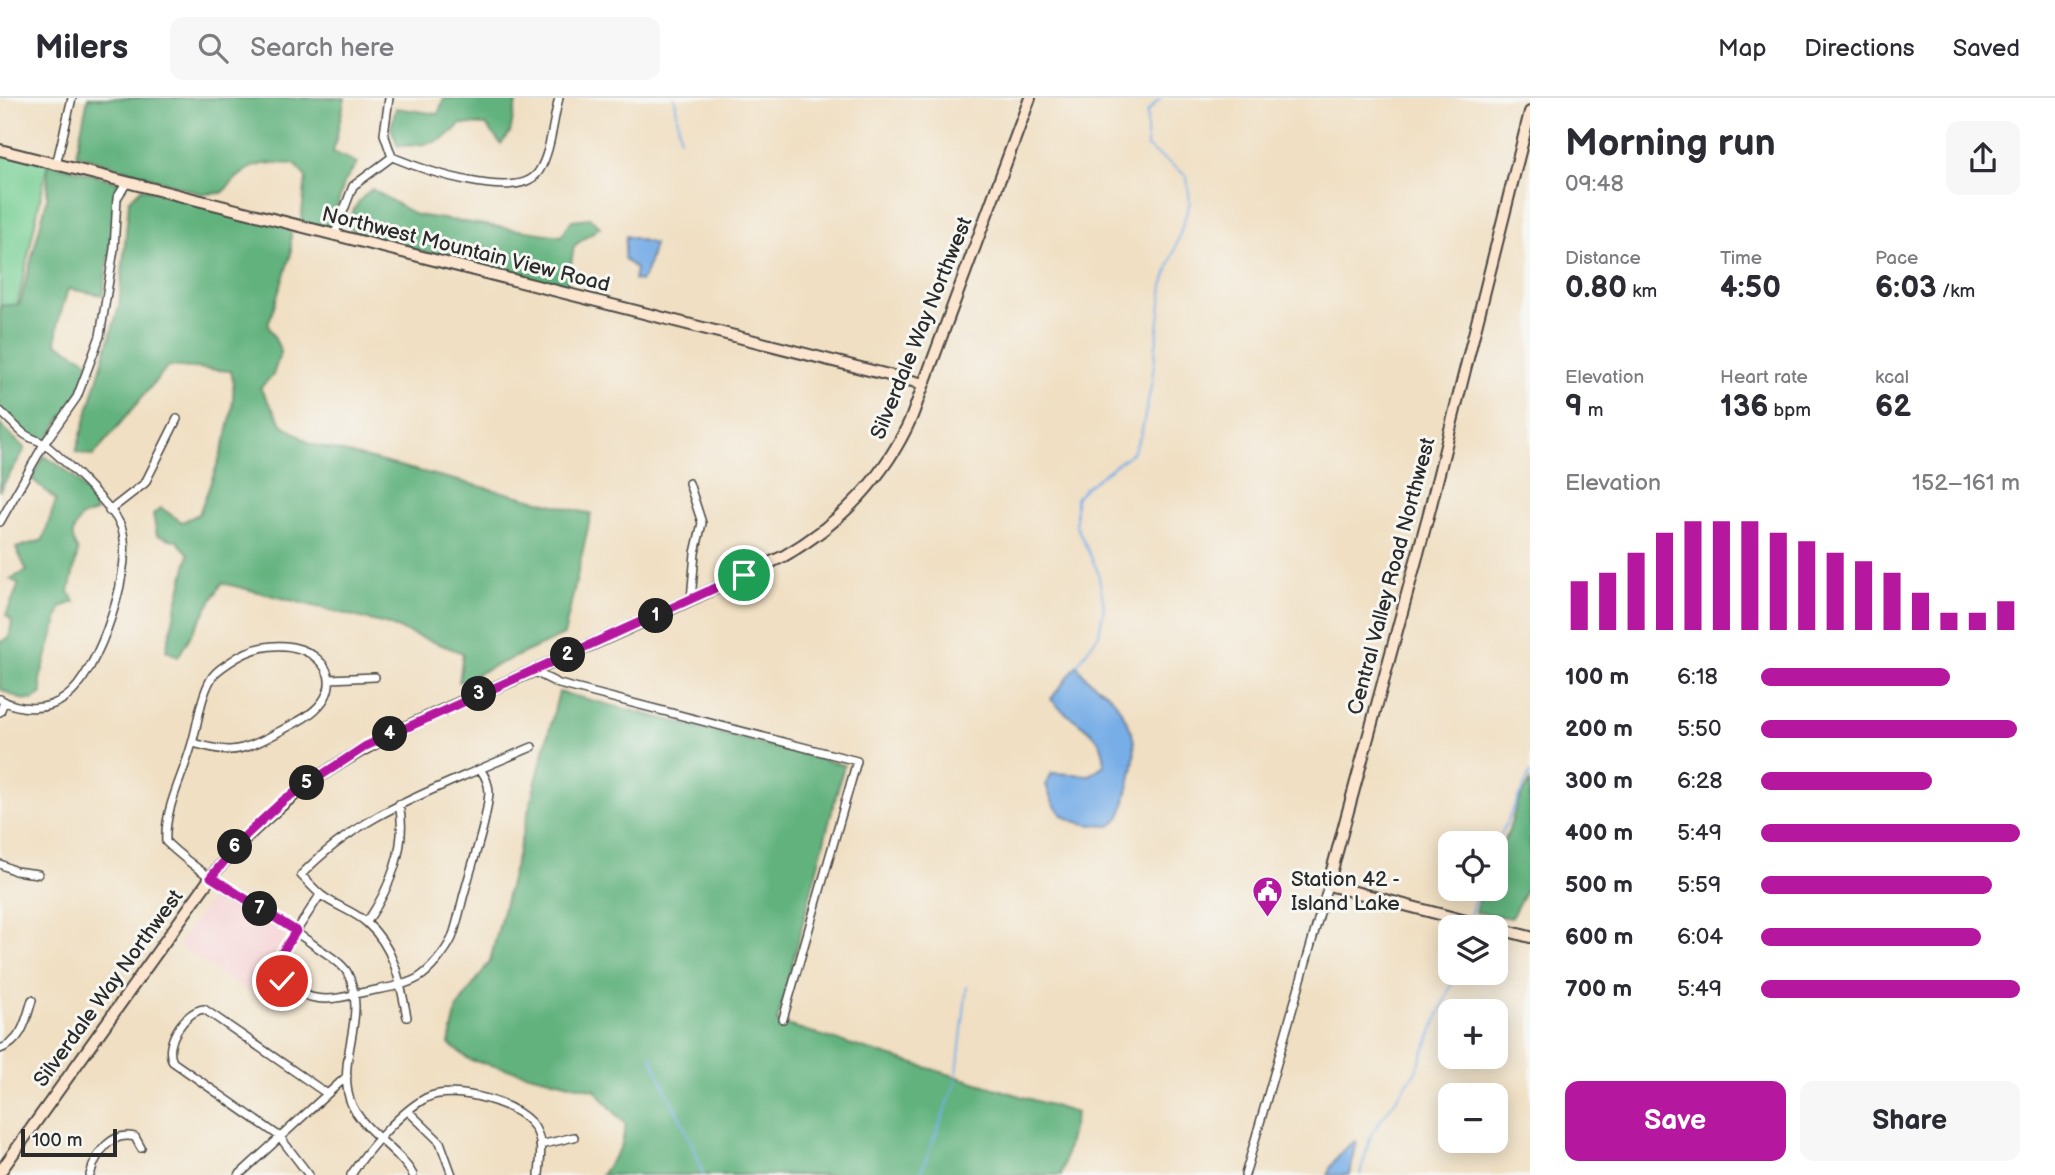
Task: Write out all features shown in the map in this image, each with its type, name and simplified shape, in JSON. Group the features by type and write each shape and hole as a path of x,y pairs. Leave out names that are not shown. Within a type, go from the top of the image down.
{"main road":[{"name":"Silverdale Way Northwest","path":"0,1172 211,877 271,811 354,752 691,600 796,549 843,513 893,453 925,384 1030,98"},
{"name":"Central Valley Road Northwest","path":"1328,886 1430,509 1530,111"},
{"name":"Northwest Mountain View Road","path":"0,150 334,237 925,384"},
{"path":"1328,886 1443,915"},
{"path":"1508,931 1530,937"}],"street":[{"path":"56,165 72,98"},
{"path":"389,98 384,134 392,157"},
{"path":"392,157 489,184 506,187 522,185 540,170 559,98"},
{"path":"334,237 353,186 392,157"},
{"path":"0,522 44,444 76,397 100,336 114,249 117,198 126,184"},
{"path":"0,411 25,435 44,444 109,511 120,524 123,537 121,578 109,625 90,667 73,691 57,703 27,708 2,700 0,712"},
{"path":"109,511 145,483 177,419"},
{"path":"689,483 702,523 695,553 691,600"},
{"path":"193,743 237,749 287,727 319,706 329,679 323,663 300,647 266,646 246,652 219,670 210,680 193,743 169,813 166,842 211,877 296,931 342,967 355,994 356,1014 347,1076 348,1094 358,1114 413,1175"},
{"path":"533,671 559,684 857,761 783,1019"},
{"path":"329,679 375,677"},
{"path":"407,1017 388,947 367,922 320,895 301,875 327,848 399,804 532,747"},
{"path":"320,895 276,962 275,973 314,1000 340,1000 418,978 451,939 489,792 487,778 480,769"},
{"path":"367,922 383,899 398,853 403,823 399,804"},
{"path":"0,864 15,872 38,874"},
{"path":"1245,1175 1328,886"},
{"path":"0,1049 17,1039 25,1026 32,1000"},
{"path":"309,1175 279,1136 173,1062 169,1055 171,1042 195,1010 204,1009 326,1093"},
{"path":"239,1175 347,1076"},
{"path":"351,1175 380,1138 424,1099 447,1092 497,1102 517,1109 527,1117 538,1133 539,1175"},
{"path":"409,1112 440,1142 452,1175"},
{"path":"90,1175 100,1152 117,1137 135,1137 141,1148"},
{"path":"540,1145 574,1137"}],"shaded area":[{"path":"217,889 287,934 248,992 178,945"}],"green space":[{"path":"88,98 345,98 333,152 357,163 344,183 333,221 326,227 301,222 306,177 294,164 261,164 239,176 222,193 202,194 76,154"},
{"path":"444,98 517,98 510,133 501,144 486,125 460,124 440,140 398,146 391,128 396,108 438,114"},
{"path":"0,150 48,162 15,317 0,313"},
{"path":"48,162 126,184 117,198 103,295 68,289 58,322 56,343 90,362 77,397 44,444 25,435 0,411 0,306 20,304 47,199"},
{"path":"142,188 291,227 291,254 268,325 281,351 273,375 260,388 282,424 311,444 591,514 564,635 459,682 463,653 385,624 222,583 178,657 166,650 189,554 177,541 157,535 153,514 161,508 182,522 199,514 224,443 233,405 233,387 231,371 168,366 93,456 76,452 119,306 129,201"},
{"path":"372,189 416,215 561,236 572,220 590,218 600,227 574,246 567,288 355,234 349,225 352,214"},
{"path":"0,424 25,449 0,490"},
{"path":"44,456 76,479 96,512 81,517 74,529 73,537 78,551 69,592 75,602 61,607 40,679 42,693 33,700 20,699 0,689 0,642 9,638 12,621 6,615 19,584 10,579 27,571 16,548 43,540 56,500 32,479"},
{"path":"559,692 844,765 777,1022 1076,1113 1061,1175 601,1175 621,1147 626,1125 595,1090 470,1060 449,1044 457,1008 490,961"},
{"path":"1530,781 1530,882 1511,918 1508,915 1475,912 1478,901 1508,901 1508,833 1517,804"}],"water":[{"path":"626,236 654,244 646,273 640,281 634,280 636,269 624,259"},
{"path":"1077,665 1087,678 1115,701 1129,725 1134,743 1133,769 1123,809 1115,823 1110,826 1086,824 1068,818 1055,806 1046,784 1052,773 1090,775 1104,765 1104,753 1094,735 1051,699"},
{"path":"1356,1141 1349,1175 1328,1175 1339,1155"}],"waterway":[{"path":"675,98 680,139"},
{"path":"1077,665 1099,634 1104,606 1098,572 1076,525 1076,498 1085,488 1133,452 1141,435 1152,381 1163,286 1190,202 1187,176 1147,147 1147,113 1160,98"},
{"path":"1503,831 1530,773"},
{"path":"1470,915 1474,901"},
{"path":"1360,1175 1371,1134 1416,1071 1451,985"},
{"path":"920,1175 956,1082 967,986"},
{"path":"651,1055 692,1144 703,1175"}],"place":[{"name":"Station 42 - Island Lake","path":"1268,918"}],"route":[{"path":"282,981 275,973 276,962 296,931 211,877 246,835 271,811 300,788 366,746 744,575"}]}
